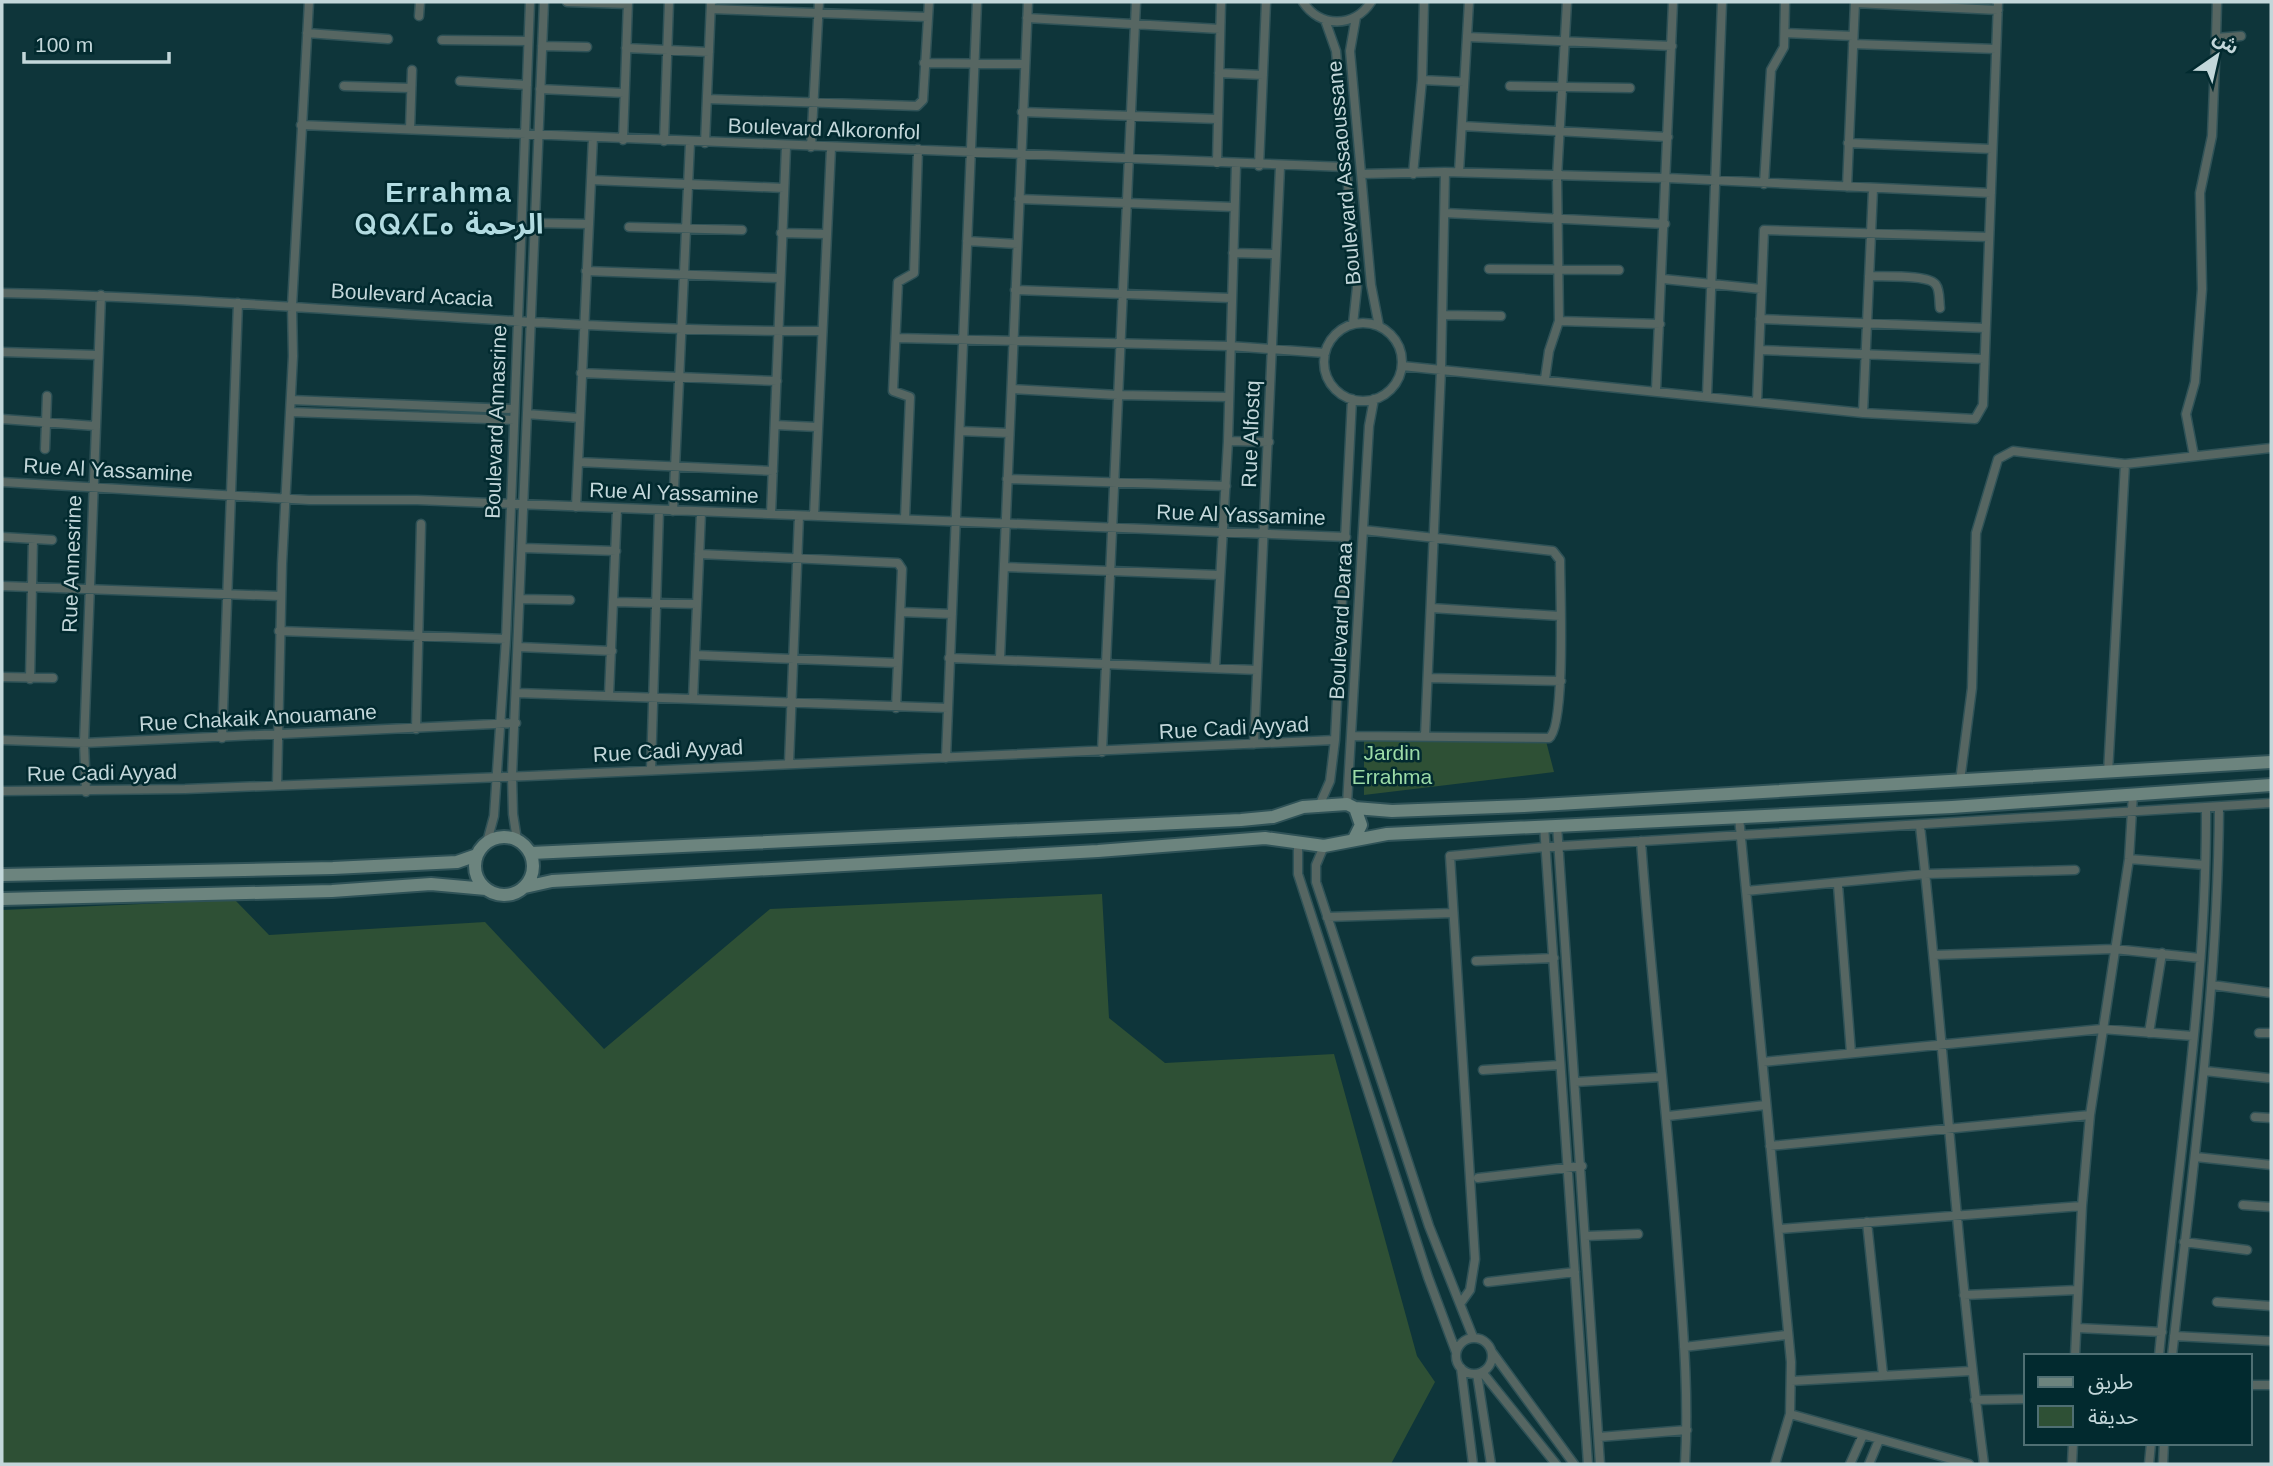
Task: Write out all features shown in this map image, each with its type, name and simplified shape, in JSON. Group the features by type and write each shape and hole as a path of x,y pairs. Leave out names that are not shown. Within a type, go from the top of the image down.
{"main road":[{"path":"531,853 1241,820 1319,806 1351,806 1392,811 1524,806 2271,762"},
{"path":"2,899 332,891 431,884 485,889 508,896 525,887 552,881 1283,838 1298,844 1324,846 1387,834 1952,807 2271,785"},
{"path":"1351,806 1361,825 1354,839"},
{"path":"1283,838 1276,825 1285,813"},
{"path":"485,889 475,874 477,855 487,842 502,837 517,840 531,853 533,871 525,887"},
{"path":"2,875 333,868 457,862 477,855"}],"street":[{"path":"277,785 279,631 290,412 292,306 309,2"},
{"path":"419,16 420,2"},
{"name":"Boulevard Annasrine","path":"487,842 494,816 506,639 530,2"},
{"name":"Boulevard Annasrine","path":"517,840 512,776 544,2"},
{"path":"568,2 628,3 623,140"},
{"path":"664,141 669,2"},
{"path":"811,147 819,2"},
{"path":"707,99 917,106 923,100 929,2"},
{"path":"946,758 977,2"},
{"path":"1000,658 1028,2"},
{"path":"1102,752 1136,2"},
{"path":"1217,163 1221,2"},
{"path":"1259,166 1266,2"},
{"path":"1303,2 1311,12 1325,20 1342,22 1356,18 1371,2"},
{"path":"1413,174 1422,80 1424,2"},
{"path":"1459,172 1469,2"},
{"path":"1545,379 1549,351 1559,321 1557,177 1567,2"},
{"path":"1656,390 1663,279 1673,2"},
{"path":"1707,396 1722,2"},
{"path":"1764,184 1771,70 1784,47 1786,2"},
{"path":"2194,456 2186,414 2195,382 2202,289 2200,193 2210,155 2217,2"},
{"path":"1402,366 1863,412 1975,419 1983,405 1998,6 1855,3 1847,187"},
{"path":"705,143 711,5 928,17"},
{"path":"1027,18 1220,29"},
{"name":"Boulevard Assaoussane","path":"1356,18 1350,51 1371,285 1379,326"},
{"name":"Boulevard Assaoussane","path":"1325,20 1336,51 1357,287 1353,324"},
{"path":"307,33 388,38"},
{"path":"1785,33 1996,50"},
{"path":"2216,37 2241,36"},
{"path":"1467,37 1672,46"},
{"path":"442,40 528,41"},
{"path":"542,46 587,47"},
{"path":"626,48 709,52"},
{"path":"924,63 1024,64"},
{"path":"410,129 412,70"},
{"path":"1219,73 1263,75"},
{"path":"1422,80 1464,82"},
{"path":"460,81 527,85"},
{"path":"344,86 411,88"},
{"path":"1510,86 1630,88"},
{"path":"540,89 624,93"},
{"path":"1022,112 1217,119"},
{"name":"Boulevard Alkoronfol","path":"301,125 526,133 786,147 918,149 1280,167 1345,167"},
{"path":"1462,127 1668,137"},
{"path":"576,507 593,137"},
{"path":"673,511 677,377 690,143"},
{"path":"1848,143 1992,149"},
{"path":"771,514 786,147"},
{"path":"814,516 820,331 831,148"},
{"path":"905,518 910,397 893,391 898,282 914,273 918,149"},
{"path":"1215,668 1228,441 1236,165"},
{"name":"Rue Alfostq","path":"1254,744 1280,167"},
{"path":"1426,736 1443,315 1445,172"},
{"path":"1361,174 1459,172 1557,177 1667,178 1991,193"},
{"path":"591,180 784,188"},
{"path":"1863,412 1872,189"},
{"path":"1019,199 1234,207"},
{"path":"1445,213 1665,224"},
{"path":"535,223 589,224"},
{"path":"629,227 741,230"},
{"path":"1757,402 1763,232 1767,228 1989,237"},
{"path":"782,233 826,234"},
{"path":"967,241 1017,244"},
{"path":"1233,253 1275,254"},
{"path":"1489,269 1619,270"},
{"path":"586,271 779,278"},
{"path":"1869,276 1929,280 1938,287 1940,307"},
{"path":"1663,279 1761,289"},
{"path":"1015,290 1231,298"},
{"name":"Boulevard Acacia","path":"2,293 101,295 531,321 820,331"},
{"name":"Rue Annesrine","path":"86,792 84,743 101,295"},
{"path":"222,738 238,303"},
{"path":"1443,315 1502,316"},
{"path":"1760,318 1985,328"},
{"path":"1559,321 1660,324"},
{"path":"1353,324 1379,326 1397,342 1402,366 1393,387 1374,399 1352,399 1330,383 1324,365 1325,353 1335,334 1353,324"},
{"path":"897,338 1229,346 1325,353"},
{"path":"1760,350 1984,359"},
{"path":"2,352 97,355"},
{"path":"581,373 777,381"},
{"path":"1012,389 1229,397"},
{"path":"45,449 47,396"},
{"name":"Boulevard Daraa","path":"1319,806 1330,781 1335,740 1352,399"},
{"name":"Boulevard Daraa","path":"1351,806 1363,530 1369,426 1374,399"},
{"path":"290,400 513,409"},
{"path":"290,412 514,420"},
{"path":"527,414 580,418"},
{"path":"2,419 95,426"},
{"path":"775,425 817,427"},
{"path":"960,431 1009,433"},
{"path":"1228,441 1269,442"},
{"path":"1960,781 1972,688 1976,533 1994,466 2005,453 2013,451 2124,464 2271,448"},
{"path":"578,462 773,471"},
{"path":"2108,773 2124,464"},
{"path":"1007,479 1226,486"},
{"name":"Rue Al Yassamine","path":"2,482 285,498 511,503 1346,537"},
{"path":"609,695 617,509"},
{"path":"651,769 651,697 659,510"},
{"path":"693,699 701,512"},
{"path":"789,763 789,705 799,516"},
{"path":"416,729 421,524"},
{"path":"1353,736 1549,738 1555,730 1561,681 1560,560 1553,551 1363,530"},
{"path":"2,537 52,540"},
{"path":"30,679 33,539"},
{"path":"523,548 616,551"},
{"path":"699,554 898,563 902,569 896,708"},
{"path":"1004,567 1219,575"},
{"path":"2,586 281,596"},
{"path":"521,599 570,600"},
{"path":"615,602 697,604"},
{"path":"1431,608 1560,616"},
{"path":"901,612 952,614"},
{"path":"279,631 506,639"},
{"path":"519,647 612,651"},
{"path":"695,655 898,663"},
{"path":"949,658 1257,670"},
{"path":"2,677 53,678"},
{"path":"1428,678 1561,681"},
{"path":"517,693 789,705 948,708"},
{"name":"Rue Chakaik Anouamane","path":"2,740 84,743 516,723"},
{"name":"Rue Cadi Ayyad","path":"2,791 86,792 277,785 1335,740"},
{"path":"2076,1354 2077,1290 2090,1115 2129,859 2133,794"},
{"path":"1460,1304 1470,1290 1475,1259 1450,856 1557,846 2271,803"},
{"path":"2172,1354 2205,1071 2219,898 2219,807"},
{"path":"2160,1354 2200,958 2206,808"},
{"path":"1739,817 1780,1229 1791,1381 1790,1414 1775,1464"},
{"path":"1550,825 1557,846 1601,1464"},
{"path":"1550,825 1545,847 1588,1464"},
{"path":"1920,826 1948,1128 1959,1214 1971,1371 1984,1464"},
{"path":"1641,841 1661,1077 1668,1116 1684,1347 1687,1430 1685,1464"},
{"path":"1298,844 1298,874 1428,1277 1461,1368 1473,1464"},
{"path":"1324,846 1315,873 1327,917 1425,1213 1473,1337"},
{"path":"2129,859 2205,865"},
{"path":"1746,891 1838,885 1925,874 2075,870"},
{"path":"1838,885 1851,1053"},
{"path":"1327,917 1453,912"},
{"path":"1934,955 2114,949 2200,958"},
{"path":"2149,1033 2162,953"},
{"path":"1476,961 1564,957"},
{"path":"2212,985 2271,993"},
{"path":"1763,1062 2102,1029 2193,1036"},
{"path":"2259,1033 2271,1033"},
{"path":"1483,1070 1560,1065"},
{"path":"2205,1071 2268,1078"},
{"path":"1575,1082 1661,1077"},
{"path":"1668,1116 1766,1105"},
{"path":"1770,1146 2090,1115"},
{"path":"2255,1117 2271,1118"},
{"path":"2196,1157 2271,1165"},
{"path":"1478,1178 1581,1166"},
{"path":"2243,1205 2271,1207"},
{"path":"1780,1229 2082,1206"},
{"path":"1867,1222 1883,1375"},
{"path":"1585,1236 1637,1234"},
{"path":"2184,1242 2247,1250"},
{"path":"1488,1282 1575,1272"},
{"path":"1964,1295 2077,1290"},
{"path":"2217,1301 2271,1307"},
{"path":"2077,1328 2162,1332"},
{"path":"1684,1347 1786,1335"},
{"path":"2174,1336 2271,1341"},
{"path":"1456,1352 1462,1342 1473,1337 1485,1341 1574,1464"},
{"path":"1480,1373 1491,1364 1492,1352"},
{"path":"1461,1368 1480,1373 1556,1464"},
{"path":"1791,1381 1971,1371"},
{"path":"1480,1373 1491,1464"},
{"path":"2252,1385 2271,1385"},
{"path":"1975,1400 2024,1399"},
{"path":"1790,1414 1967,1464"},
{"path":"1599,1437 1687,1430"},
{"path":"1850,1464 1863,1435"},
{"path":"1869,1464 1879,1440"},
{"path":"2072,1464 2073,1445"},
{"path":"2149,1464 2151,1445"},
{"path":"2163,1464 2164,1445"}],"green space":[{"name":"Jardin Errahma","path":"1364,738 1546,741 1554,772 1364,795"},
{"path":"1102,894 1109,1018 1165,1063 1334,1054 1417,1356 1435,1382 1391,1464 2,1464 2,910 235,900 269,935 485,922 604,1049 770,909"}],"district":[{"name":"Errahma ⵕⵕⵃⵎⴰ الرحمة","path":"449,208"}]}
